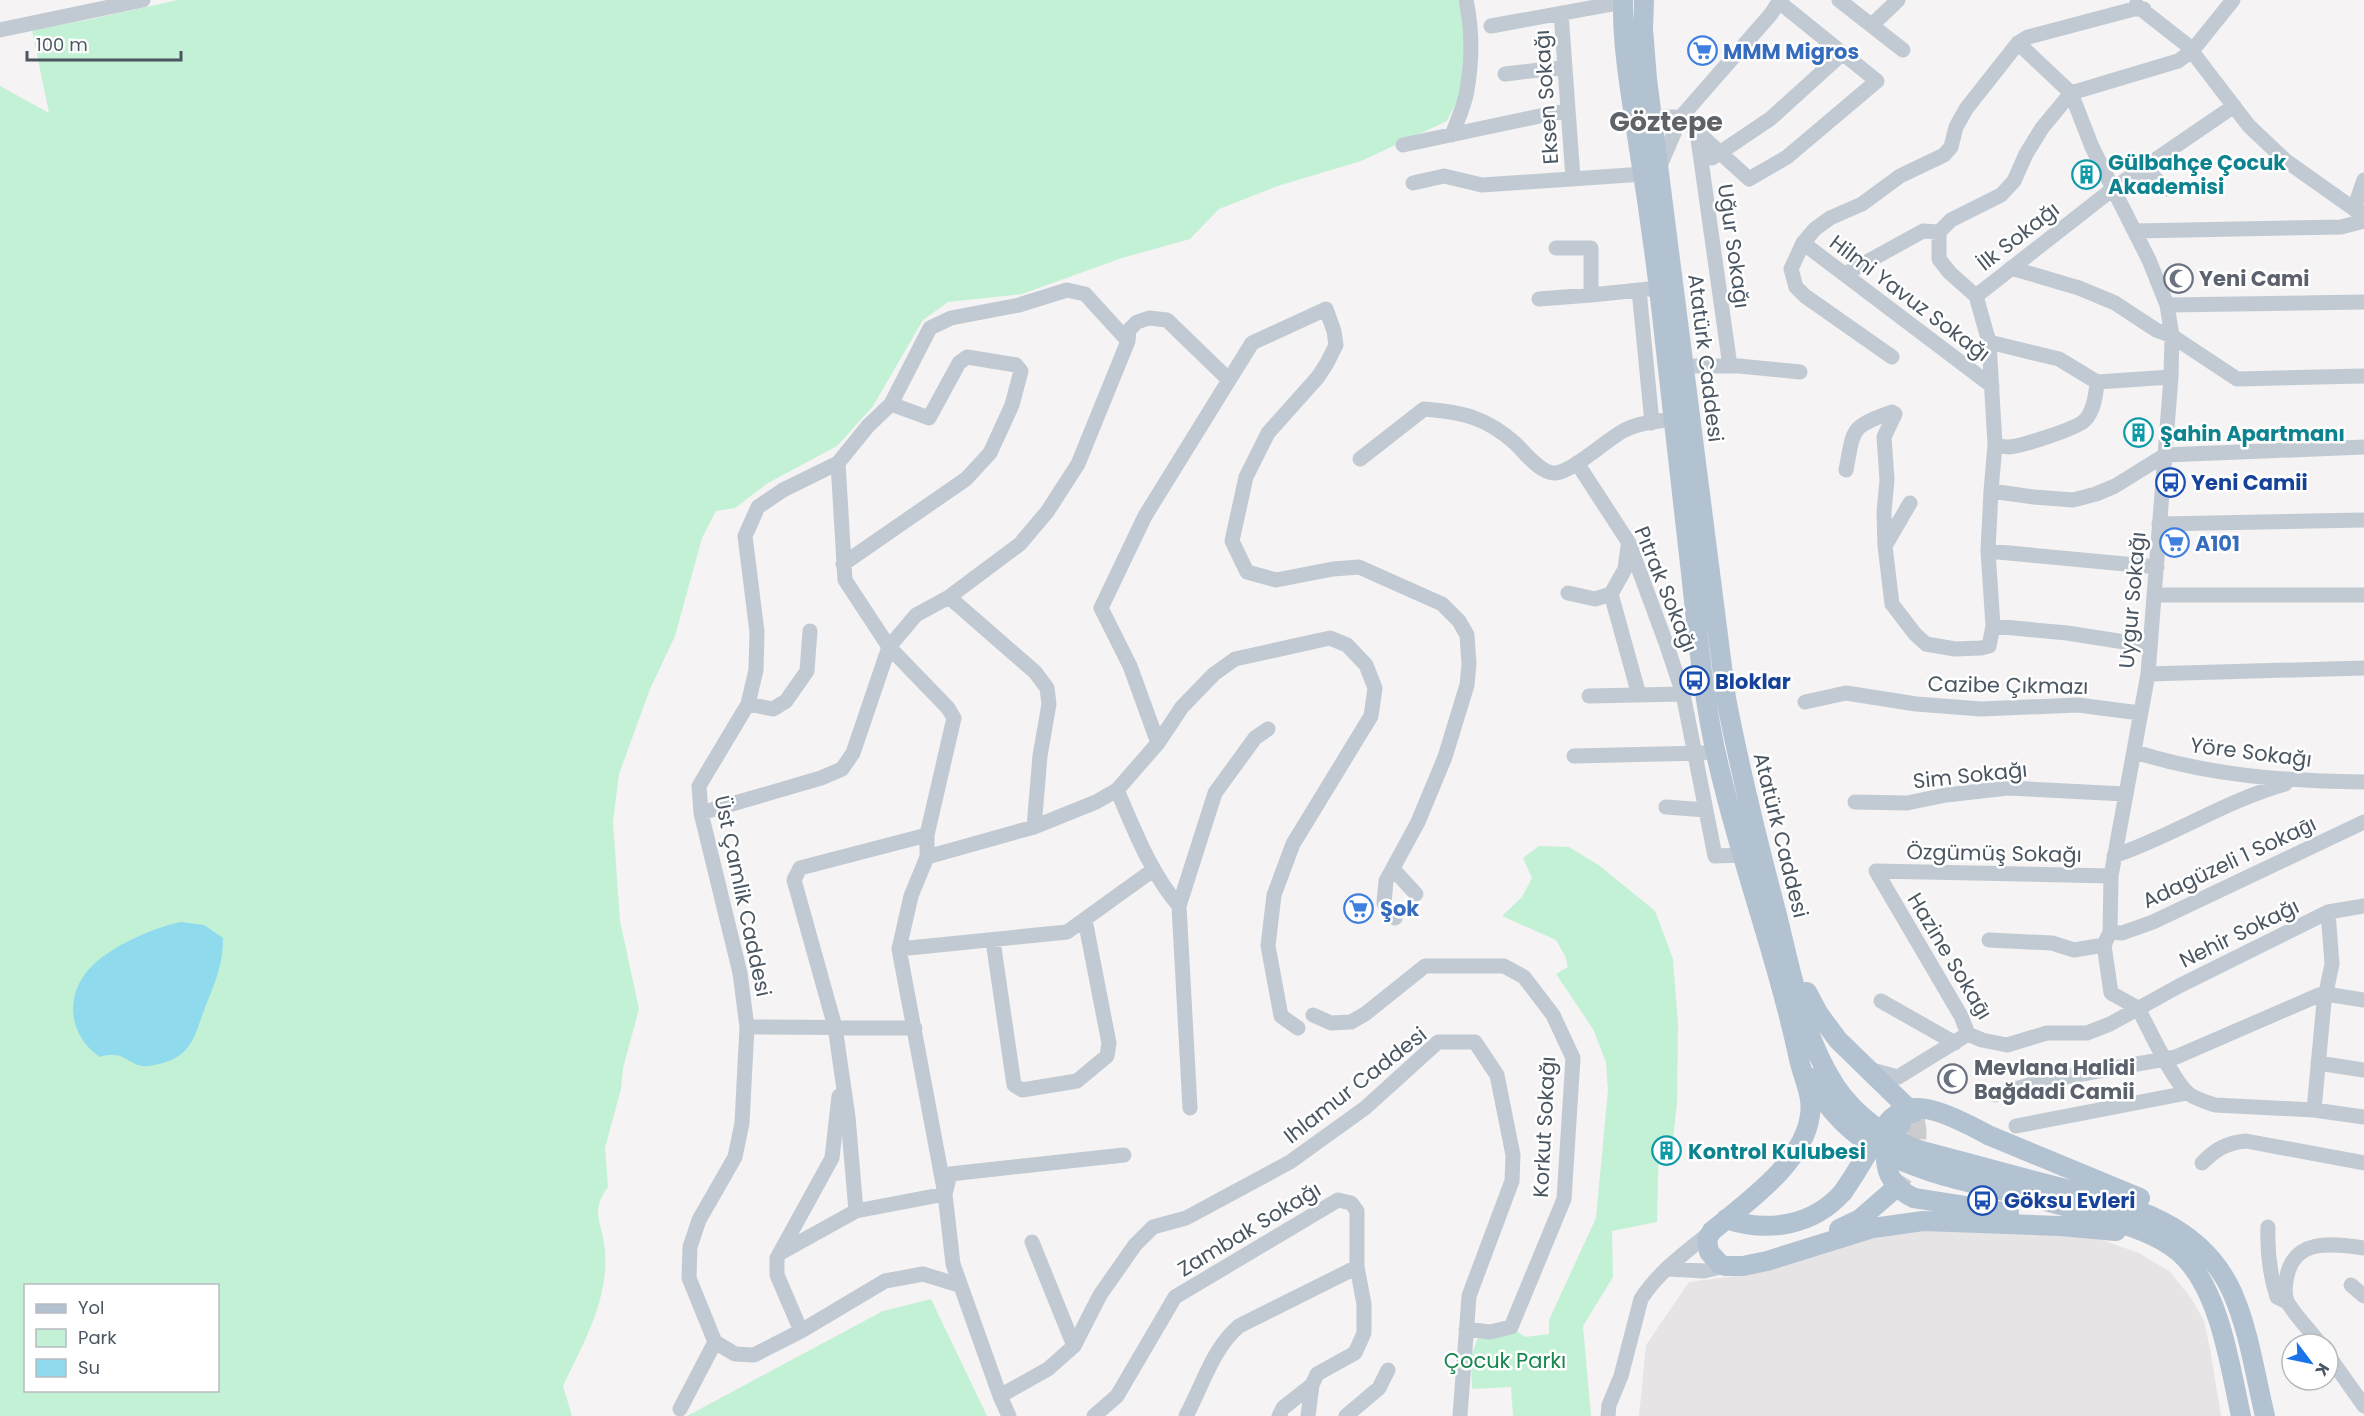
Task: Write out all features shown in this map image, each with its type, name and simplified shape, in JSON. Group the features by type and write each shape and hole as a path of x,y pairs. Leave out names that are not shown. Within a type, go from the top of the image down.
{"main road":[{"name":"Atatürk Caddesi","path":"1644,0 1643,29 1652,117 1649,289 1681,418 1726,698 1742,777 1787,956 1813,1040 1829,1075 1847,1101 1886,1135 1922,1151 2136,1209 2174,1227 2208,1256 2232,1292 2247,1340 2265,1416"},
{"name":"Atatürk Caddesi","path":"1623,1 1629,79 1651,171 1684,366 1681,418 1702,681 1715,751 1742,855 1784,996 1796,1047"},
{"path":"1787,956 1824,1022 1838,1040 1912,1111"},
{"path":"1796,1047 1810,1097 1811,1112 1808,1127 1800,1148 1786,1164 1719,1225 1707,1239 1709,1251 1714,1259 1725,1266 1767,1262 1874,1228 1923,1221 2060,1226 2116,1231"},
{"path":"1796,1047 1814,1085 1838,1117 1862,1139 1883,1153 1912,1167 2094,1214 2134,1228 2166,1244 2185,1258 2198,1275 2210,1298 2226,1346 2241,1416"},
{"path":"1719,1225 1769,1226 1798,1222 1826,1209 1843,1192 1887,1121 1905,1109 1926,1107 2157,1205 2175,1215 2200,1238 2208,1256"},
{"path":"1988,1135 1930,1115 1920,1115 1902,1123 1888,1142 1886,1164 1891,1180 1897,1187 1914,1198 2061,1220 2166,1244"},
{"path":"1725,1266 1845,1227 1860,1219 1891,1192"}],"street":[{"path":"0,30 143,0"},
{"path":"1452,135 1467,92 1470,46 1466,0"},
{"path":"1839,0 1903,50"},
{"path":"1872,25 1898,0"},
{"path":"2129,0 2144,9 2192,51 2249,126 2285,160 2361,215"},
{"path":"1846,470 1852,438 1857,428 1892,412 1895,414 1884,437 1887,480 1884,512 1885,546 1892,604 1915,634 1926,644 1955,649 1989,646 1993,626 1988,551 1995,445 1989,342 1976,296 1950,273 1940,260 1939,232 1951,220 2001,195 2014,181 2026,154 2042,128 2071,93 2178,61 2192,51 2233,0"},
{"name":"Eksen Sokağı","path":"1491,26 1623,1"},
{"path":"1413,183 1444,176 1482,185 1651,171 1680,117 1772,14 1780,1 1877,81 1787,157 1749,179 1680,117 1652,117"},
{"path":"2071,93 2018,43 2028,37 2134,9 2144,9"},
{"name":"Eksen Sokağı","path":"1561,13 1573,178"},
{"name":"Hilmi Yavuz Sokağı","path":"1892,357 1805,296 1796,287 1791,269 1803,243 1815,229 1830,218 1862,204 1900,176 1944,155 1950,147 1956,127 1966,110 2018,43"},
{"path":"1701,164 1721,154 1770,119 1843,53"},
{"path":"1505,74 1565,67"},
{"name":"Uygur Sokağı","path":"2071,93 2092,147 2135,231 2167,305 2172,336 2171,377 2148,674 2114,856 2107,939 2111,993 2138,1008"},
{"name":"İlk Sokağı","path":"1976,296 2114,188 2234,106"},
{"path":"1403,146 1568,110"},
{"name":"Uğur Sokağı","path":"1697,132 1730,366"},
{"path":"2136,173 2153,176 2166,189"},
{"path":"2361,215 2364,180"},
{"path":"2135,231 2341,227 2361,215"},
{"path":"1845,274 1923,231 1939,232"},
{"name":"Hilmi Yavuz Sokağı","path":"1803,243 1992,386"},
{"path":"1556,248 1590,248 1591,295"},
{"path":"2011,268 2079,288 2115,303 2156,330 2172,336 2237,379 2364,376"},
{"path":"1539,299 1649,289 1652,423"},
{"name":"Üst Çamlik Caddesi","path":"715,1342 689,1278 690,1247 699,1220 735,1157 742,1123 747,1027 740,973 701,813 699,786 748,704 756,670 757,632 745,537 758,507 783,490 838,463 868,426 891,404 930,328 951,318 1020,305 1067,290 1085,294 1128,341"},
{"path":"2167,305 2364,302"},
{"path":"1158,743 1130,666 1101,608 1145,516 1252,343 1326,309 1334,331 1336,345 1318,377 1268,433 1246,477 1232,542 1247,572 1276,580 1333,569 1359,567 1442,604 1459,621 1467,635 1467,685 1445,757 1418,822 1386,881 1384,903 1395,918"},
{"path":"701,813 821,778 842,769 853,753 889,647 899,632 916,615 949,597 1020,544 1047,512 1078,464 1128,341 1129,330 1137,322 1149,318 1167,320 1228,379"},
{"path":"1989,342 2059,359 2097,382 2171,377"},
{"path":"843,564 966,479 990,453 1012,405 1021,371 1016,365 967,357 958,363 929,418 891,404"},
{"path":"1684,366 1730,366 1800,372"},
{"path":"1995,445 2010,447 2024,444 2076,426 2085,420 2094,403 2097,382"},
{"path":"1360,459 1424,409 1457,412 1480,419 1502,432 1544,471 1556,473 1577,463 1625,429 1681,418"},
{"path":"1991,491 2073,500 2115,486 2165,455 2364,447"},
{"path":"838,463 845,580 889,647 948,708 954,718 927,835 927,857 911,896 899,949 945,1194 954,1264 952,1283 1009,1416"},
{"name":"Pıtrak Sokağı","path":"1577,463 1629,543 1683,693 1715,856 1742,855"},
{"path":"1885,546 1910,503"},
{"path":"2160,524 2364,520"},
{"path":"1568,593 1596,599 1611,594 1625,569 1629,543"},
{"path":"1988,551 2157,567"},
{"path":"1611,594 1639,695"},
{"path":"2155,595 2364,595"},
{"path":"949,597 1035,672 1047,688 1049,704 1040,756 1035,827"},
{"path":"1993,626 2067,633 2150,646"},
{"path":"748,704 773,709 786,701 807,671 810,632"},
{"path":"927,857 1035,827 1096,802 1117,790 1158,743 1182,707 1214,675 1235,659 1330,638 1347,645 1366,665 1375,688 1371,716 1293,844 1275,895 1268,946 1281,1016 1298,1028"},
{"path":"2148,674 2364,668"},
{"path":"1589,696 1683,693"},
{"name":"Cazibe Çıkmazı","path":"1805,702 1846,693 1916,704 1981,709 2078,705 2139,713"},
{"path":"1190,1108 1179,906 1215,793 1255,738 1268,729"},
{"path":"1574,756 1694,754 1715,751"},
{"name":"Yöre Sokağı","path":"2135,753 2228,774 2293,781 2364,782"},
{"path":"2114,856 2145,846 2252,793 2293,781"},
{"name":"Sim Sokağı","path":"1855,802 1907,803 1946,795 2008,788 2125,794"},
{"path":"1117,790 1153,870 1162,886 1179,906"},
{"path":"1666,807 1706,810"},
{"name":"Adagüzeli 1 Sokaḡı","path":"1989,940 2052,943 2074,950 2154,922 2364,822"},
{"path":"856,1211 842,1068 835,1027 794,880 800,868 927,835"},
{"path":"1393,869 1416,894"},
{"path":"899,949 1066,932 1153,870"},
{"name":"Özgümüş Sokağı","path":"1876,871 2111,876"},
{"name":"Hazine Sokaḡı","path":"1876,871 1962,1016 1968,1034 1982,1040 2007,1045 2047,1033 2087,1034 2138,1008"},
{"name":"Nehir Sokağı","path":"2138,1008 2328,912 2364,905"},
{"path":"2314,1110 2326,994 2332,964 2328,912"},
{"path":"993,941 1014,1085 1022,1090 1077,1081 1107,1056 1109,1043 1085,920"},
{"name":"Korkut Sokağı","path":"1313,1015 1331,1023 1350,1022 1365,1014 1425,966 1504,966 1524,977 1553,1015 1565,1037 1573,1058 1564,1199 1511,1327 1490,1332 1466,1329"},
{"path":"1995,1095 2067,1076 2176,1057 2319,995 2364,1000"},
{"path":"1881,1001 1955,1042"},
{"path":"2138,1008 2165,1059 2187,1093 2215,1105 2314,1110 2364,1117"},
{"path":"747,1027 915,1028"},
{"path":"1869,1069 1893,1077 1903,1075 1968,1034"},
{"name":"Ihlamur Caddesi","path":"1074,1346 1100,1295 1135,1245 1154,1227 1186,1218 1290,1162 1365,1108 1438,1042 1475,1042 1497,1075 1513,1155 1512,1181 1469,1296 1466,1329"},
{"path":"2319,1063 2364,1070"},
{"path":"801,1331 777,1275 777,1258 832,1158 842,1068"},
{"path":"1903,1075 1900,1091 1912,1111"},
{"path":"2016,1126 2187,1093"},
{"path":"2202,1163 2218,1147 2246,1141 2364,1163"},
{"path":"945,1194 950,1174 1124,1155"},
{"path":"782,1252 856,1211 945,1194"},
{"name":"Zambak Sokağı","path":"1095,1416 1117,1396 1174,1297 1338,1200 1351,1203 1358,1211 1357,1267"},
{"path":"1608,1416 1609,1405 1621,1376 1641,1299 1648,1288 1676,1260 1719,1225"},
{"path":"2268,1227 2267,1240 2277,1297 2287,1302 2311,1332"},
{"path":"1000,1396 1048,1368 1074,1346 1032,1242"},
{"path":"2287,1302 2285,1285 2289,1268 2300,1253 2310,1246 2327,1244 2364,1248"},
{"path":"1668,1269 1704,1271 1725,1266"},
{"path":"1186,1416 1227,1336 1239,1326 1357,1267 1364,1304 1364,1333 1355,1353 1317,1374 1312,1385 1308,1416"},
{"path":"681,1409 715,1342 735,1354 754,1355 801,1331 885,1281 922,1274 952,1283"},
{"path":"2351,1285 2364,1296"},
{"path":"1460,1416 1466,1329"},
{"path":"1346,1416 1379,1388 1388,1370"},
{"path":"2340,1372 2364,1406"},
{"path":"1279,1416 1283,1408 1312,1385"}],"shaded area":[{"path":"1927,1229 2075,1234 2105,1241 2139,1253 2169,1271 2191,1298 2204,1321 2221,1416 1639,1416 1646,1345 1689,1282 1751,1274 1885,1231"}],"green space":[{"path":"178,0 1458,0 1465,24 1461,93 1447,121 1361,161 1278,186 1219,209 1190,239 1122,258 1022,294 948,302 923,320 873,406 837,446 768,483 735,508 716,511 702,538 675,636 650,689 619,774 613,822 620,921 639,1009 605,1148 608,1187 598,1208 604,1243 604,1281 587,1335 563,1386 572,1416 0,1416 0,86 49,113 32,30"},
{"name":"Çocuk Parkı","path":"1539,846 1569,847 1600,866 1655,911 1673,959 1678,1025 1677,1103 1673,1139 1659,1139 1657,1222 1612,1231 1613,1277 1583,1326 1591,1416 1513,1416 1511,1387 1472,1389 1471,1356 1479,1335 1514,1329 1525,1337 1549,1334 1549,1320 1596,1218 1608,1090 1606,1062 1593,1029 1556,974 1568,967 1556,940 1502,916 1522,897 1532,878 1523,858"},
{"path":"931,1299 987,1416 687,1416 883,1311"}],"water":[{"path":"181,922 204,925 223,938 217,977 190,1044 175,1058 148,1066 136,1064 121,1056 100,1057 81,1037 73,1013 77,988 84,976 101,958 122,944"}],"tunnel":[{"path":"1891,1192 1909,1165 1916,1145 1916,1124 1913,1113"}],"place":[{"name":"MMM Migros","path":"1702,51"},
{"name":"Gülbahçe Çocuk Akademisi","path":"2087,174"},
{"name":"Yeni Cami","path":"2178,278"},
{"name":"Şahin Apartmanı","path":"2139,433"},
{"name":"Yeni Camii","path":"2170,482"},
{"name":"A101","path":"2174,543"},
{"name":"Bloklar","path":"1694,681"},
{"name":"Şok","path":"1359,908"},
{"name":"Mevlana Halidi Bağdadi Camii","path":"1953,1079"},
{"name":"Kontrol Kulubesi","path":"1667,1151"},
{"name":"Göksu Evleri","path":"1983,1200"}],"district":[{"name":"Göztepe","path":"1666,121"}]}
